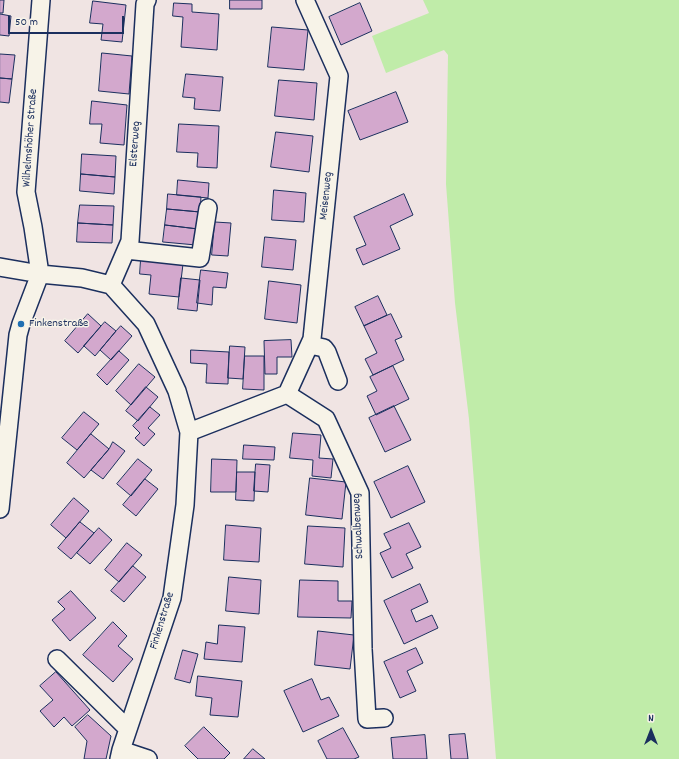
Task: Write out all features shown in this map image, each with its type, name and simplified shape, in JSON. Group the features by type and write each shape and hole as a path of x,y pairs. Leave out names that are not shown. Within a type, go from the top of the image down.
{"street":[{"name":"Wilhelmshöher Straße","path":"0,509 18,334 40,274 26,192 41,0"},
{"name":"Elsterweg","path":"111,285 130,241 145,4 147,0"},
{"name":"Meisenweg","path":"287,394 312,339 339,76 305,0"},
{"path":"126,250 200,258 208,208"},
{"path":"0,267 40,274 82,278 111,285"},
{"name":"Finkenstraße","path":"111,285 146,324 177,391 189,432 185,505 172,598 120,754"},
{"path":"310,345 324,348 338,381"},
{"path":"189,432 287,394"},
{"name":"Schwalbenweg","path":"287,394 326,419 360,493 363,649 367,719 384,718"},
{"path":"57,660 128,729"},
{"path":"120,754 148,759"}],"green space":[{"path":"423,0 679,0 679,759 496,759 469,419 455,303 446,184 448,55 444,50 386,73 372,36 429,13"}],"building":[{"path":"0,0 4,0 3,13 0,13"},
{"path":"230,0 262,0 262,9 230,9"},
{"path":"93,1 126,5 122,42 101,40 103,24 90,23"},
{"path":"174,3 192,4 192,12 219,14 217,50 181,47 183,17 173,16"},
{"path":"360,3 372,31 341,45 329,17"},
{"path":"0,14 11,16 9,36 0,35"},
{"path":"272,27 308,30 304,70 268,67"},
{"path":"102,53 132,56 129,94 99,91"},
{"path":"0,54 15,55 12,79 0,78"},
{"path":"186,74 223,77 220,111 194,109 195,98 183,97"},
{"path":"0,78 12,79 9,103 0,102"},
{"path":"279,80 317,83 314,120 275,116"},
{"path":"396,92 408,122 360,140 348,111"},
{"path":"92,101 127,105 124,145 100,143 102,124 90,124"},
{"path":"179,124 219,126 217,168 197,167 198,153 177,152"},
{"path":"276,132 313,136 309,172 271,167"},
{"path":"82,154 116,156 115,177 81,174"},
{"path":"81,174 115,177 114,194 80,191"},
{"path":"178,180 209,183 208,198 177,195"},
{"path":"274,190 306,193 304,222 272,220"},
{"path":"168,194 201,197 200,212 167,209"},
{"path":"404,194 413,215 390,226 400,249 363,265 356,249 366,245 354,217"},
{"path":"80,205 114,206 113,225 78,223"},
{"path":"167,209 200,212 198,229 165,225"},
{"path":"215,222 231,223 228,256 212,255"},
{"path":"78,223 113,225 112,243 77,242"},
{"path":"165,225 198,229 196,245 163,242"},
{"path":"265,237 296,240 293,270 262,267"},
{"path":"141,259 183,264 179,297 149,294 151,275 140,274"},
{"path":"201,270 228,273 226,288 213,287 212,305 197,303"},
{"path":"181,278 200,280 197,311 178,309"},
{"path":"269,281 301,285 297,323 265,319"},
{"path":"378,296 387,315 364,326 355,307"},
{"path":"88,314 101,326 78,353 65,341"},
{"path":"391,314 402,337 395,340 404,360 373,375 365,359 377,353 364,326"},
{"path":"105,322 116,331 95,356 84,346"},
{"path":"121,326 132,336 111,360 100,350"},
{"path":"291,340 292,357 277,357 277,374 265,374 264,341"},
{"path":"230,346 245,347 243,379 228,378"},
{"path":"191,350 229,352 228,384 206,383 207,364 191,363"},
{"path":"119,351 129,360 107,385 97,375"},
{"path":"245,356 264,356 264,390 243,389"},
{"path":"139,364 155,377 131,405 116,391"},
{"path":"393,366 409,399 376,415 367,396 377,391 370,377"},
{"path":"146,387 158,397 138,421 126,411"},
{"path":"394,406 411,440 385,452 369,418"},
{"path":"150,407 160,415 148,428 155,434 144,446 135,438 140,433 133,426"},
{"path":"84,412 99,424 77,450 62,438"},
{"path":"293,433 321,435 319,458 333,459 331,478 312,476 313,460 290,458"},
{"path":"91,434 109,449 84,478 67,463"},
{"path":"113,442 125,451 103,479 91,470"},
{"path":"244,445 275,447 274,460 243,459"},
{"path":"138,459 152,470 131,496 117,484"},
{"path":"212,459 237,460 236,492 211,492"},
{"path":"256,464 270,465 268,492 254,491"},
{"path":"408,466 425,502 391,518 374,482"},
{"path":"237,472 255,472 254,501 236,500"},
{"path":"310,478 346,482 342,519 306,515"},
{"path":"145,479 158,489 136,516 123,505"},
{"path":"74,498 89,511 66,538 51,525"},
{"path":"80,522 94,533 71,559 58,548"},
{"path":"409,523 421,547 406,554 413,568 392,578 380,553 391,548 384,534"},
{"path":"226,525 261,528 259,562 224,560"},
{"path":"308,526 345,528 343,567 305,564"},
{"path":"99,528 112,540 90,564 77,553"},
{"path":"127,543 142,555 119,582 105,570"},
{"path":"133,566 146,577 124,602 111,591"},
{"path":"229,577 261,580 259,614 226,611"},
{"path":"300,580 338,581 338,601 352,601 351,618 298,617"},
{"path":"420,584 428,602 411,610 416,622 432,615 438,628 404,644 384,601"},
{"path":"71,591 96,618 70,641 52,620 65,609 58,602"},
{"path":"113,622 127,636 118,646 133,659 113,682 83,655"},
{"path":"219,625 245,627 242,662 204,659 206,642 217,644"},
{"path":"318,631 354,635 350,669 315,665"},
{"path":"416,648 423,663 407,671 416,691 400,698 384,662"},
{"path":"183,650 198,654 190,683 175,679"},
{"path":"56,672 90,710 72,726 64,717 54,727 40,711 53,700 40,686"},
{"path":"198,676 242,681 238,717 210,715 212,698 196,696"},
{"path":"312,679 321,700 329,697 339,716 303,732 284,691"},
{"path":"88,715 111,736 106,759 84,759 87,741 75,727"},
{"path":"204,727 230,753 224,759 198,759 185,746"},
{"path":"343,728 359,757 354,759 327,759 318,741"},
{"path":"465,734 468,759 451,759 449,735"},
{"path":"425,735 427,759 393,759 391,738"},
{"path":"253,749 265,759 244,759"}],"place":[{"name":"Finkenstraße","path":"21,324"}]}
